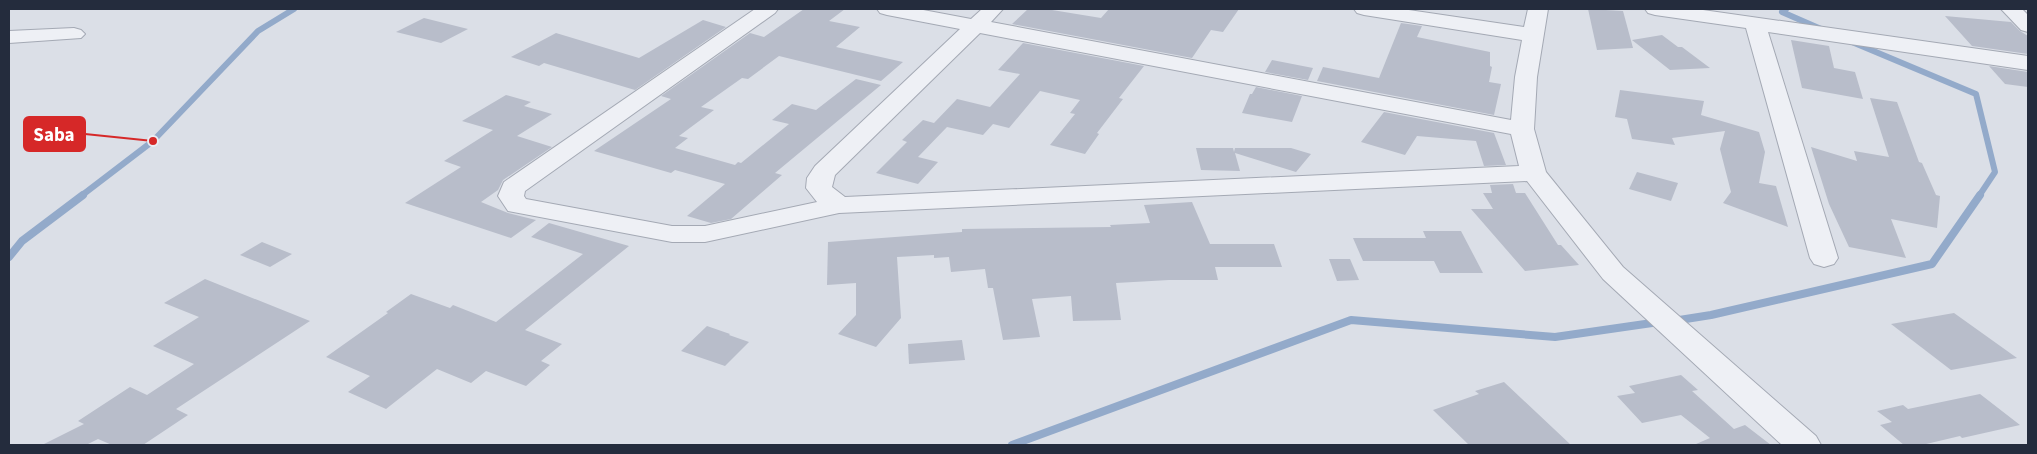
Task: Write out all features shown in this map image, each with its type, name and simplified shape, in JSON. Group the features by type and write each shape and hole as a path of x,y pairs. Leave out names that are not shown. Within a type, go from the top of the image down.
{"street":[{"path":"768,9 513,188 511,196 517,205 672,234 705,234 839,205 1534,173"},
{"path":"887,9 1522,129"},
{"path":"839,205 827,197 819,188 820,178 824,171 993,9"},
{"path":"1364,9 1535,22 1526,77 1522,129 1534,173 1613,273 1804,445"},
{"path":"1655,9 1702,12 1755,23 2028,63"},
{"path":"2011,9 2028,26"},
{"path":"1755,23 1824,258"},
{"path":"9,37 74,34"}],"building":[{"path":"804,9 845,9 829,21 860,27 836,47 903,62 881,81 779,56 748,79 742,78 701,107 714,110 679,136 688,138 675,148 735,165 738,162 741,163 789,124 772,120 792,104 816,110 856,79 881,85 775,173 782,175 731,219 711,223 687,216 725,184 675,170 671,173 594,151 671,99 661,96 750,33 764,37"},
{"path":"1028,9 1046,9 1101,18 1109,9 1239,9 1223,32 1211,30 1192,58 1012,24"},
{"path":"1588,9 1623,11 1633,48 1597,50"},
{"path":"1945,16 2011,22 2028,36 2028,54 1972,46"},
{"path":"424,18 468,29 441,43 396,32"},
{"path":"703,20 726,27 635,90 544,63 539,66 511,57 556,33 639,58"},
{"path":"1401,23 1422,26 1417,37 1490,52 1490,66 1492,67 1489,82 1501,84 1494,115 1317,81 1323,67 1379,78"},
{"path":"1662,35 1710,68 1670,70 1632,40"},
{"path":"1791,40 1829,46 1834,68 1855,72 1863,99 1802,88"},
{"path":"1023,43 1144,66 1119,98 1123,99 1097,133 1099,134 1085,154 1050,145 1075,114 1070,113 1080,100 1040,91 1009,128 993,124 983,135 947,127 918,157 938,162 918,184 876,173 907,142 902,140 923,120 934,123 957,99 990,107 1020,74 998,70"},
{"path":"1272,60 1313,68 1308,80 1265,72"},
{"path":"1989,66 2028,72 2028,87 2005,84"},
{"path":"1256,87 1302,96 1292,122 1242,113 1250,94 1252,94"},
{"path":"1620,90 1704,101 1701,115 1759,132 1765,152 1759,183 1776,186 1788,227 1723,203 1731,192 1720,149 1725,131 1672,138 1675,145 1632,139 1627,119 1615,117"},
{"path":"506,95 531,102 524,106 552,114 517,136 552,147 503,180 498,190 481,202 508,213 536,220 511,238 405,203 461,167 444,161 493,130 462,121"},
{"path":"1870,98 1897,102 1919,162 1922,163 1936,195 1940,196 1937,228 1891,219 1906,258 1849,247 1829,204 1811,147 1857,161 1854,151 1889,157"},
{"path":"1384,112 1494,133 1506,165 1484,166 1476,141 1417,136 1405,155 1361,142"},
{"path":"1196,148 1233,148 1234,152 1235,148 1291,148 1311,154 1296,172 1235,153 1240,171 1201,170"},
{"path":"1637,172 1678,183 1671,201 1629,189"},
{"path":"1513,184 1516,193 1525,193 1558,245 1561,245 1579,265 1525,271 1471,209 1493,209 1483,193 1492,193 1490,185"},
{"path":"1192,202 1210,244 1274,244 1282,267 1215,267 1218,280 1116,283 1121,320 1073,321 1071,296 1032,299 1040,337 1003,340 993,288 988,288 985,269 951,272 949,257 934,258 934,255 897,257 901,318 876,347 838,334 856,315 856,283 827,285 828,242 962,232 962,229 1111,227 1110,225 1150,223 1144,205"},
{"path":"549,223 629,246 525,330 562,344 541,361 550,365 526,386 486,371 471,383 437,369 386,409 348,392 370,376 326,357 388,313 386,312 411,294 450,308 453,305 496,322 583,254 531,237"},
{"path":"1423,231 1461,231 1483,273 1440,273 1434,261 1363,261 1353,238 1426,238"},
{"path":"262,242 292,254 270,267 240,255"},
{"path":"1329,259 1350,259 1359,280 1337,281"},
{"path":"205,279 310,321 176,409 188,415 143,445 112,445 98,439 86,445 42,445 84,424 78,421 130,387 147,395 194,364 153,346 199,317 164,303"},
{"path":"1954,313 2017,358 1951,370 1891,324"},
{"path":"707,326 749,342 725,366 681,351"},
{"path":"962,340 965,360 909,364 908,344"},
{"path":"1681,375 1698,390 1692,391 1734,429 1745,425 1771,445 1697,445 1710,438 1681,415 1642,423 1617,396 1635,393 1629,386"},
{"path":"1504,382 1571,445 1469,445 1433,410 1479,394 1475,391"},
{"path":"1980,394 2020,425 1922,445 1904,445 1880,425 1892,422 1877,411 1903,405 1908,409"}],"waterway":[{"path":"81,196 153,141 258,31 294,9"},
{"path":"1786,9 1782,12 1821,29"},
{"path":"1852,42 1976,94 1995,172 1979,196"},
{"path":"9,257 22,241 83,195"},
{"path":"1673,321 1711,315 1932,264 1980,195"},
{"path":"1012,445 1351,320 1555,337 1659,322"}],"place":[{"name":"Saba","path":"153,141"}]}
